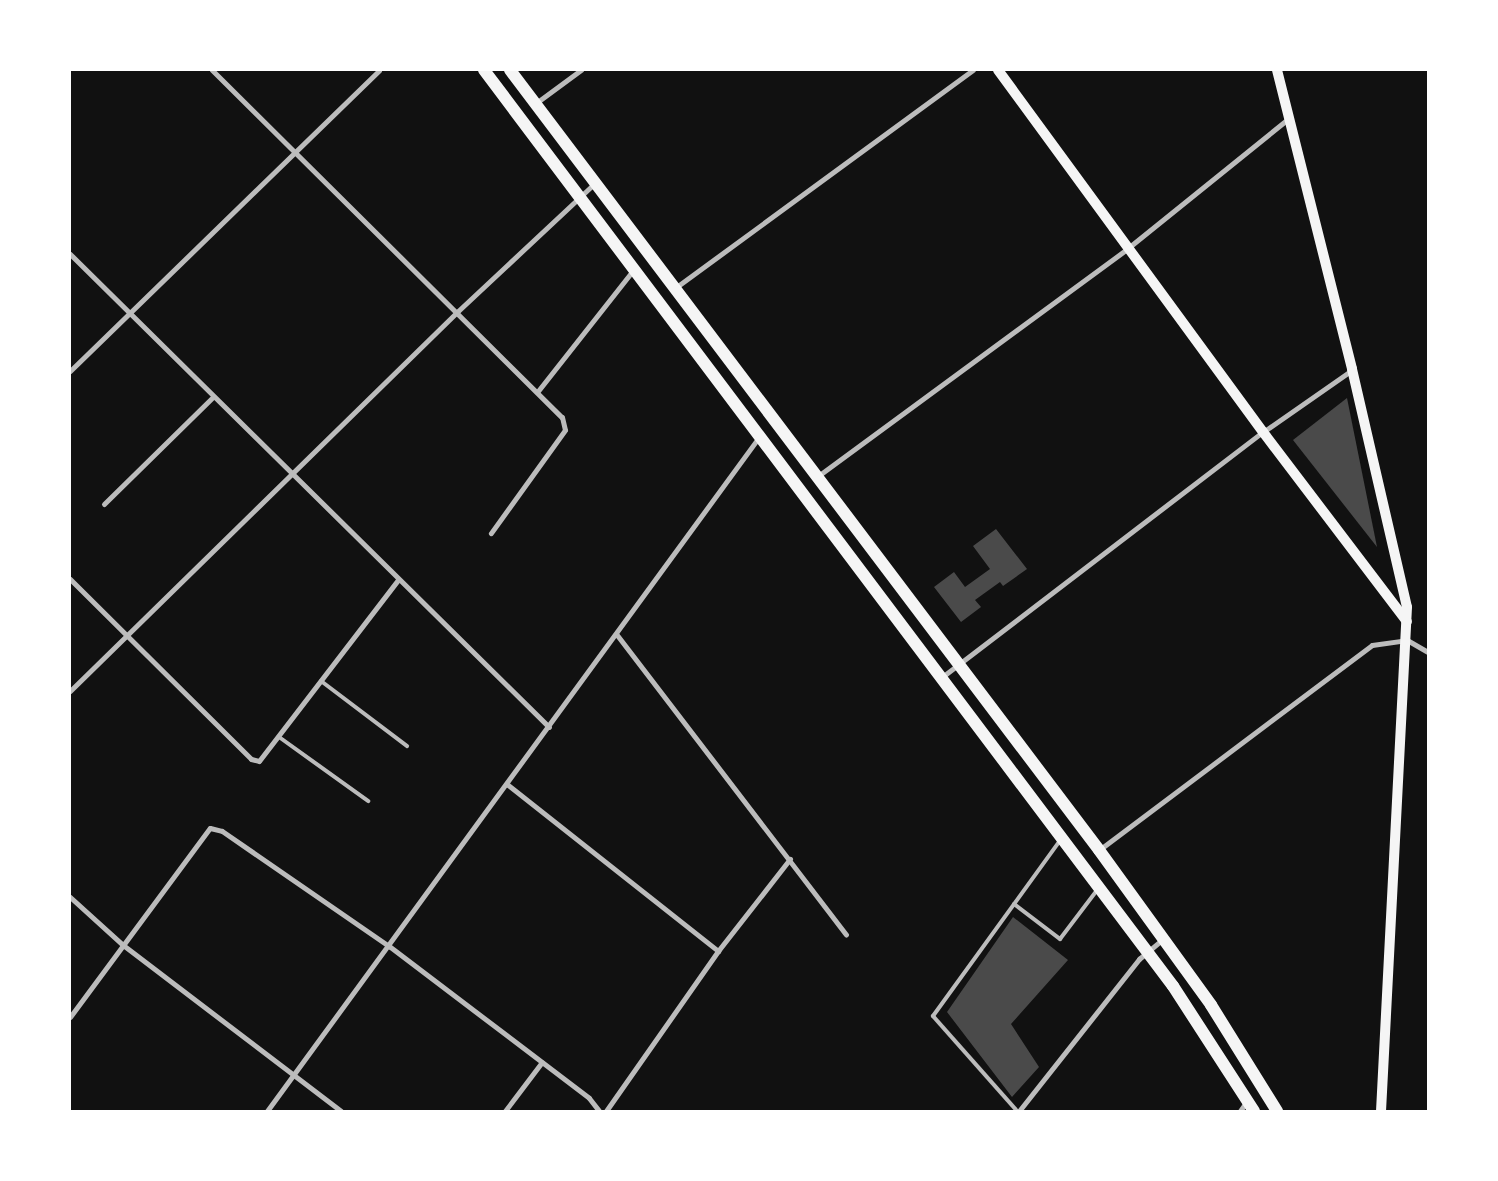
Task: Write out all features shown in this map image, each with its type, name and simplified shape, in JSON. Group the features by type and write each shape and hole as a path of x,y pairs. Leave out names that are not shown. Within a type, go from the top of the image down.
{"main road":[{"path":"484,70 1198,1020 1247,1108"},
{"path":"510,70 594,184 959,662 1099,850 1224,1024 1277,1111"},
{"path":"998,70 1263,432 1408,623"},
{"path":"1277,70 1403,584 1408,623 1380,1111"}],"street":[{"path":"212,70 296,151 562,417 564,430 492,533"},
{"path":"70,371 378,70"},
{"path":"536,103 581,70"},
{"path":"674,289 973,70"},
{"path":"817,476 1128,248 1289,118"},
{"path":"70,691 292,476 457,312 594,184"},
{"path":"70,254 213,398 549,727"},
{"path":"538,391 634,269"},
{"path":"942,677 959,662 1263,432 1352,370"},
{"path":"104,504 213,398"},
{"path":"267,1111 508,785 760,436"},
{"path":"70,579 251,759 259,761 398,580"},
{"path":"617,635 846,934"},
{"path":"1099,850 1372,645 1407,640 1428,652"},
{"path":"508,785 718,951"},
{"path":"70,1017 210,828 222,830 389,946 589,1098 598,1111"},
{"path":"606,1111 718,951 790,859"},
{"path":"70,897 123,945 341,1111"},
{"path":"1018,1111 1147,951 1164,939"},
{"path":"505,1111 542,1062"}],"lane":[{"path":"322,681 407,746"},
{"path":"279,737 368,801"},
{"path":"1018,1111 933,1016 1062,837"},
{"path":"1014,904 1060,939 1099,888"}],"building":[{"path":"1347,398 1377,547 1293,440"},
{"path":"996,529 1027,569 1003,586 1000,582 975,600 981,607 961,622 934,587 954,572 965,587 990,569 973,546"},
{"path":"1013,917 1068,960 1011,1024 1039,1067 1012,1097 947,1012"}]}
